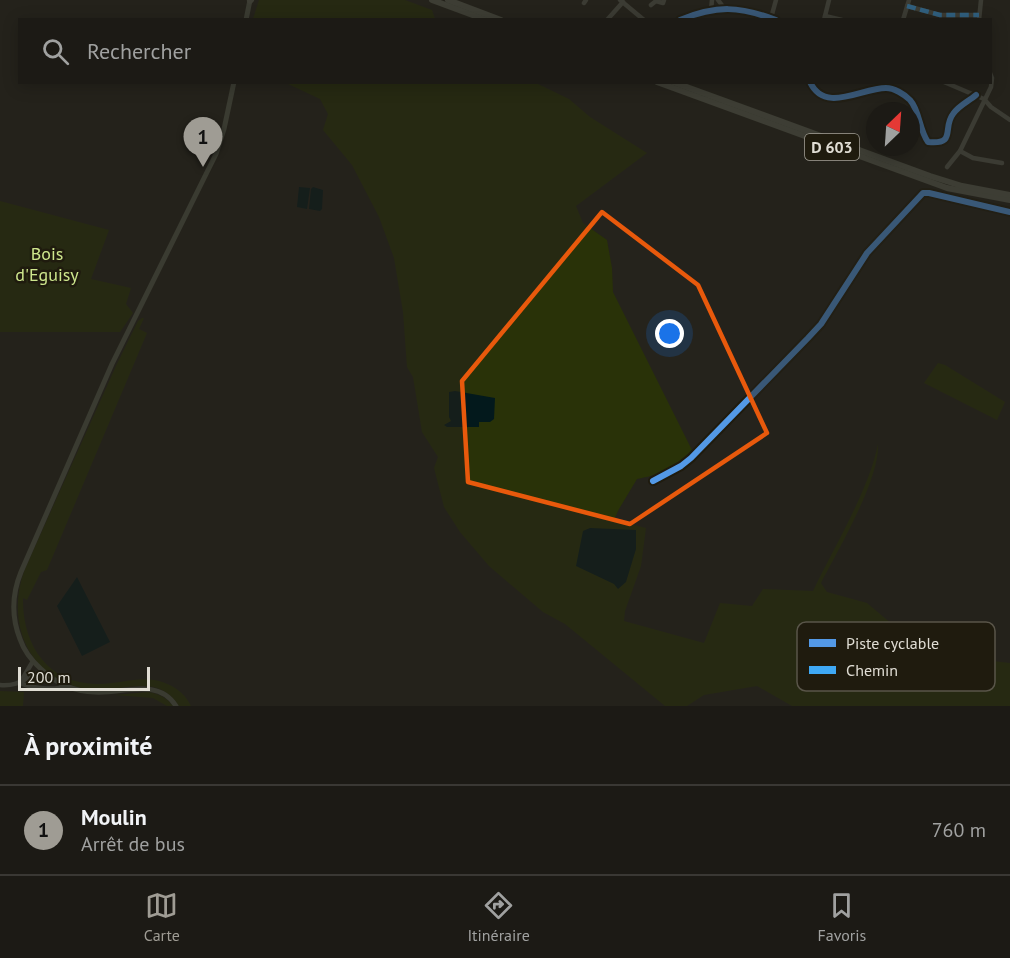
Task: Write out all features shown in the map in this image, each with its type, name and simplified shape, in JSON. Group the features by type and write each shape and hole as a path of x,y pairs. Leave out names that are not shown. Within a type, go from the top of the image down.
{"highway":[{"path":"432,0 481,18"},
{"path":"448,0 496,18"},
{"name":"D 603","path":"662,84 928,182 1010,202"},
{"name":"D 603","path":"678,84 930,176 962,186 1010,195"}],"main road":[{"path":"246,18 251,0"},
{"path":"176,706 167,696 155,690 138,689 96,693 66,686 44,673 24,649 16,626 14,606 18,579 112,363 216,154 234,84"}],"street":[{"path":"651,5 656,1 663,3 664,0"},
{"path":"711,10 712,0"},
{"path":"718,0 724,8"},
{"path":"774,18 776,0"},
{"path":"824,18 829,0"},
{"path":"904,18 909,0"},
{"path":"609,18 622,1 642,18"},
{"path":"907,6 940,15 979,17 982,1"},
{"path":"688,18 724,8 744,9 771,18"},
{"path":"811,84 814,91 828,98 887,85 912,101 922,133 928,142 938,143 946,138 949,120 954,111 976,95"},
{"path":"949,84 984,99 990,107 1010,120"},
{"path":"947,167 960,151 991,84"},
{"path":"960,151 973,158 1002,162"},
{"path":"653,481 691,458 798,349 821,324 872,247 923,193 1010,212"},
{"path":"30,677 35,663"},
{"path":"20,683 35,663"},
{"path":"0,685 11,686 44,673"},
{"path":"20,683 28,686 61,688 66,686"}],"highlighted area":[{"path":"602,212 698,285 767,433 630,524 468,482 462,381"}],"green space":[{"path":"259,0 405,0 432,10 435,18 253,18"},
{"path":"288,84 538,84 569,99 590,117 647,153 576,206 583,223 607,240 613,292 692,450 681,462 667,470 637,479 614,520 646,528 641,566 625,611 624,621 704,643 720,603 752,606 763,589 813,591 859,499 878,444 877,459 865,495 821,583 827,592 867,603 890,622 797,622 797,691 995,691 995,661 1010,663 1010,706 792,706 757,686 704,695 687,706 665,706 565,624 543,612 489,566 460,532 444,507 434,468 438,457 422,432 413,377 407,367 403,312 394,258 379,217 352,165 323,130 328,114 320,99"},
{"name":"Bois d'Eguisy","path":"0,201 109,230 91,279 131,288 126,304 133,313 120,332 0,332"},
{"path":"144,318 139,329 147,333 47,570 41,572 27,600 23,598 24,616 33,647 53,670 66,678 81,683 99,684 141,679 154,680 176,688 191,706 179,706 170,695 148,686 99,690 66,683 49,673 35,660 20,627 19,588 25,569 116,366 138,321"},
{"path":"938,363 1005,402 997,420 924,383"},
{"path":"0,691 24,692 23,706 0,706"},
{"path":"148,692 162,696 173,706 167,706 153,698 115,695"}],"water":[{"path":"299,187 310,188 307,209 297,207"},
{"path":"313,187 323,190 320,211 309,209"},
{"path":"449,392 495,398 494,419 490,422 479,422 479,427 447,427 444,425 451,421"},
{"path":"590,528 636,530 636,549 626,582 618,589 614,584 576,566 583,531"},
{"path":"77,577 110,642 82,656 57,606"}],"marked path":[{"path":"907,6 940,15 979,15"}],"cycle path":[{"path":"685,18 728,9 751,12 770,18"},
{"path":"812,84 825,96 834,98 886,88 899,92 913,104 928,142 943,141 953,114 976,95"},
{"path":"653,481 691,458 808,338 821,324 867,253 923,193 1010,212"}],"place":[{"name":"Moulin","path":"203,167"}]}
